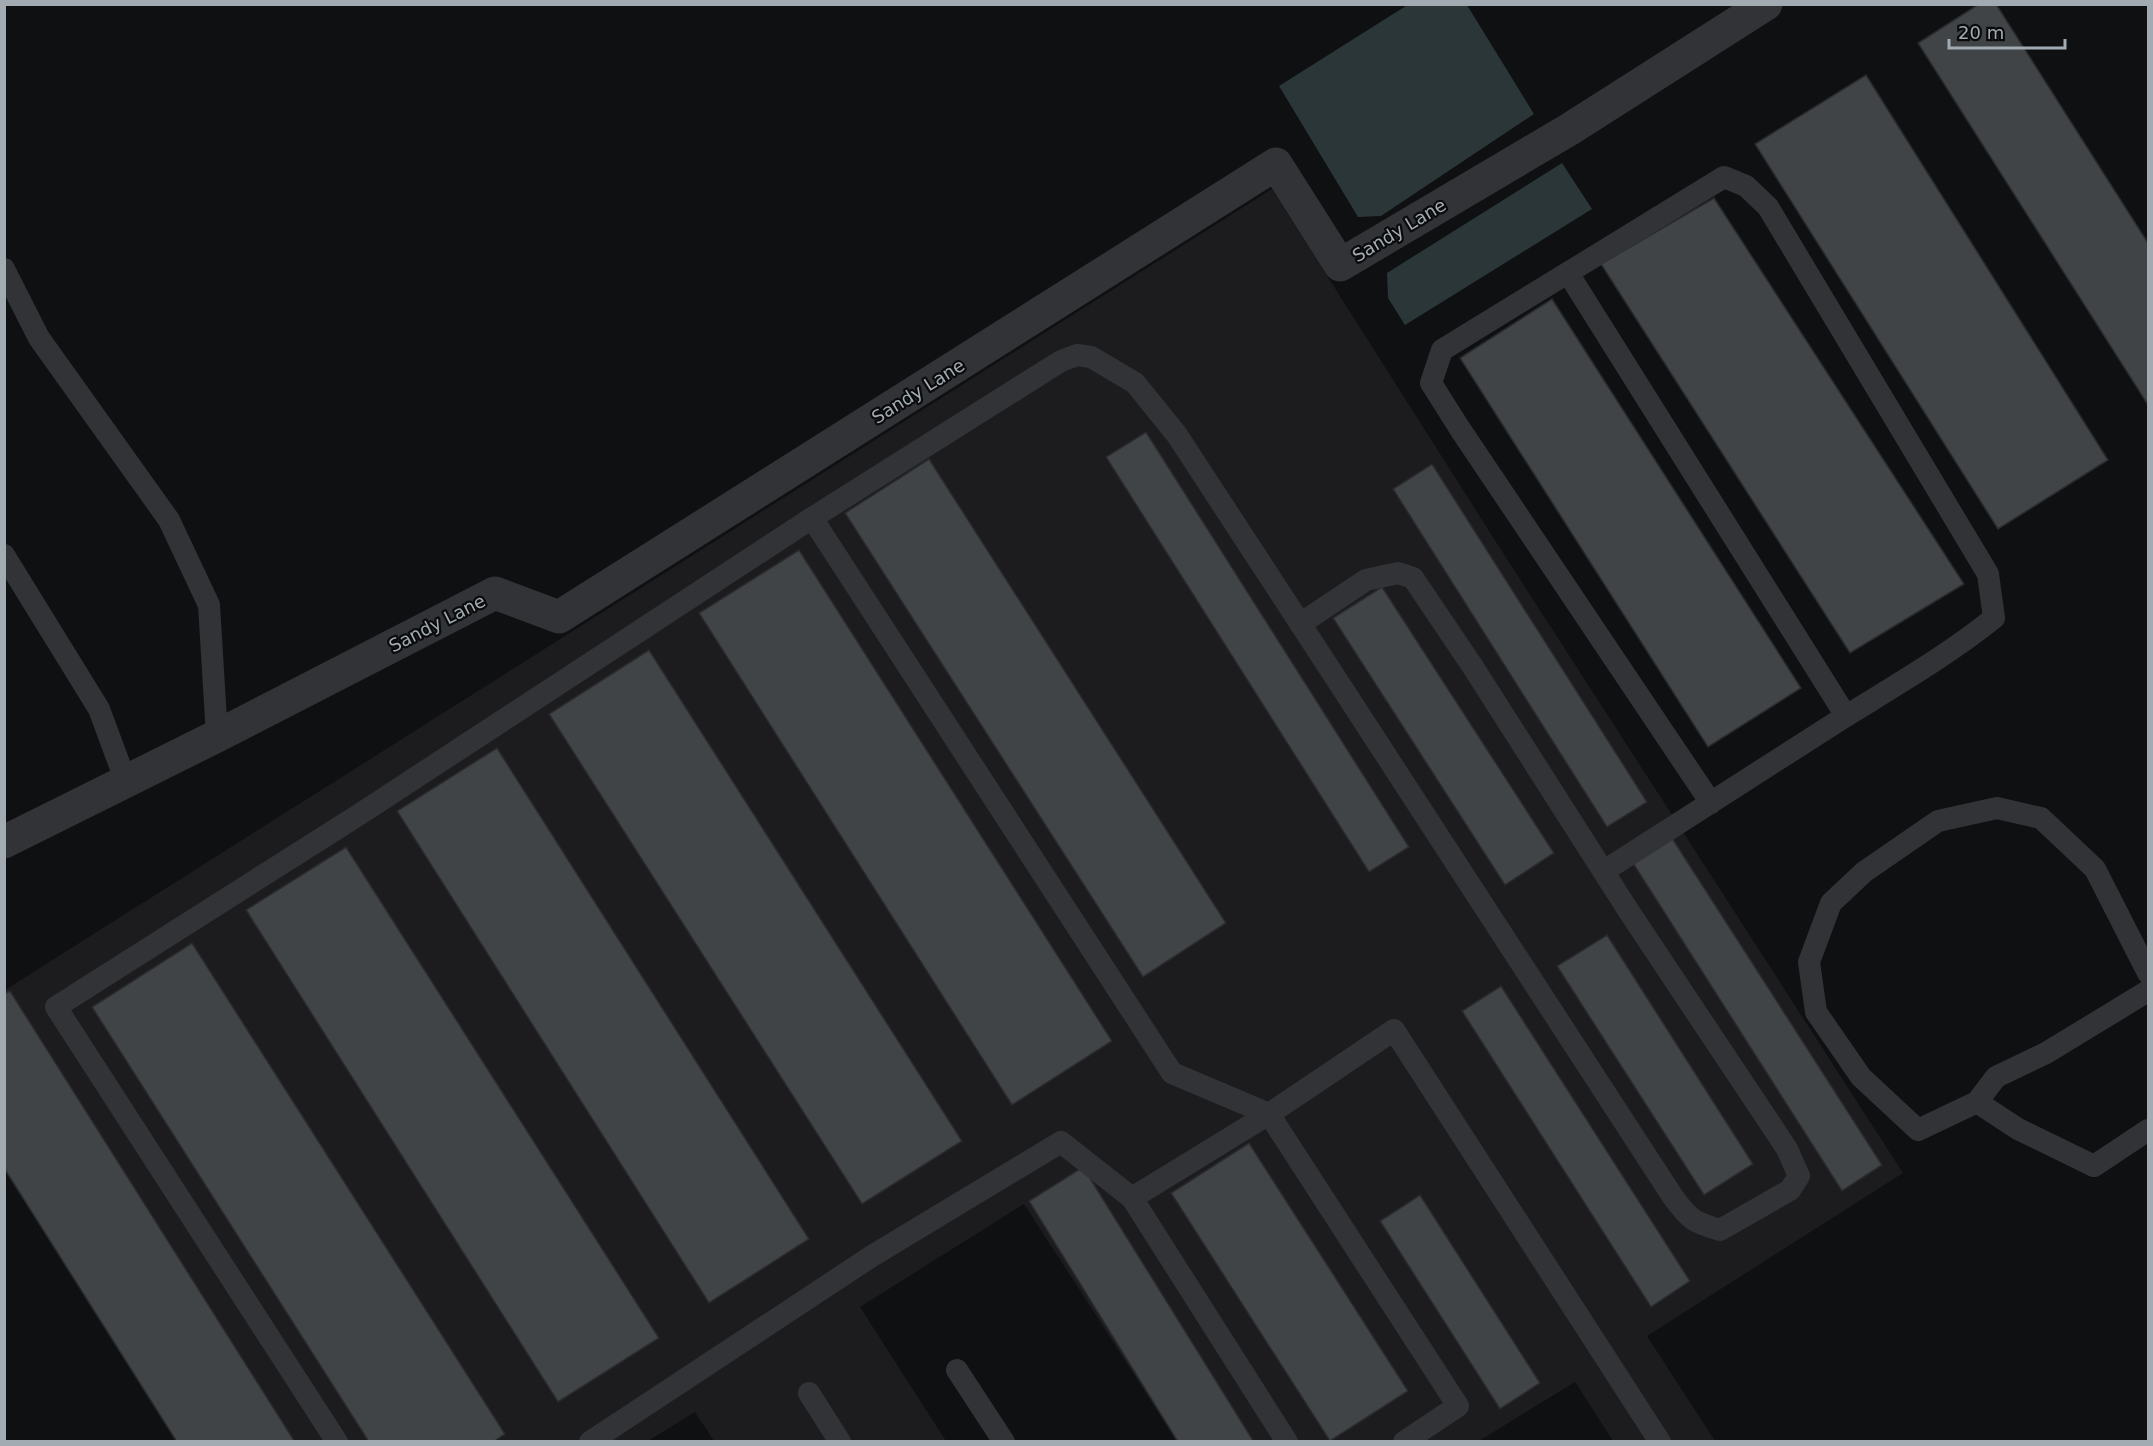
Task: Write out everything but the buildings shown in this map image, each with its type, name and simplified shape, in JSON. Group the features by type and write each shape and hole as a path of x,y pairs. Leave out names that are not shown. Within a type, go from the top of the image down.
{"street":[{"name":"Sandy Lane","path":"4,842 218,736 495,593 560,617 1276,164 1340,265 1570,129 1766,4"}],"lane":[{"path":"1604,871 1711,803 1846,716 1968,639 1994,618 1988,574 1768,207 1746,186 1724,177 1442,350 1431,383 1711,803"},
{"path":"4,269 39,338 169,520 209,604 218,736"},
{"path":"1568,273 1846,716"},
{"path":"337,1442 56,1007 360,814 812,518 1061,361 1077,355 1091,357 1135,383 1177,435 1300,624 1674,1197 1689,1218 1704,1226 1720,1230 1790,1190 1799,1176 1787,1149 1604,871 1480,677 1413,578 1398,573 1366,580 1300,624"},
{"path":"812,518 1172,1073 1269,1114 1458,1406 1404,1442"},
{"path":"4,555 99,709 126,782"},
{"path":"2148,973 2095,869 2041,818 1997,808 1938,821 1864,872 1831,903 1809,962 1816,1012 1861,1077 1918,1130 1977,1102 1996,1077 2046,1053 2148,991"},
{"path":"1132,1197 1269,1114 1394,1030 1660,1442"},
{"path":"1977,1102 2019,1129 2094,1166 2148,1130"},
{"path":"590,1442 872,1256 1061,1142 1132,1197 1287,1442"},
{"path":"957,1370 1004,1442"},
{"path":"809,1393 840,1442"}],"shaded area":[{"path":"1409,4 1467,5 1534,114 1381,216 1358,217 1279,86"},
{"path":"1562,163 1592,209 1405,325 1388,298 1387,273"},
{"path":"1272,189 1496,542 1903,1173 1647,1336 1715,1441 1613,1441 1575,1382 1479,1441 1177,1441 1024,1204 860,1307 946,1441 714,1441 695,1412 648,1441 185,1442 5,1158 5,990"}]}
